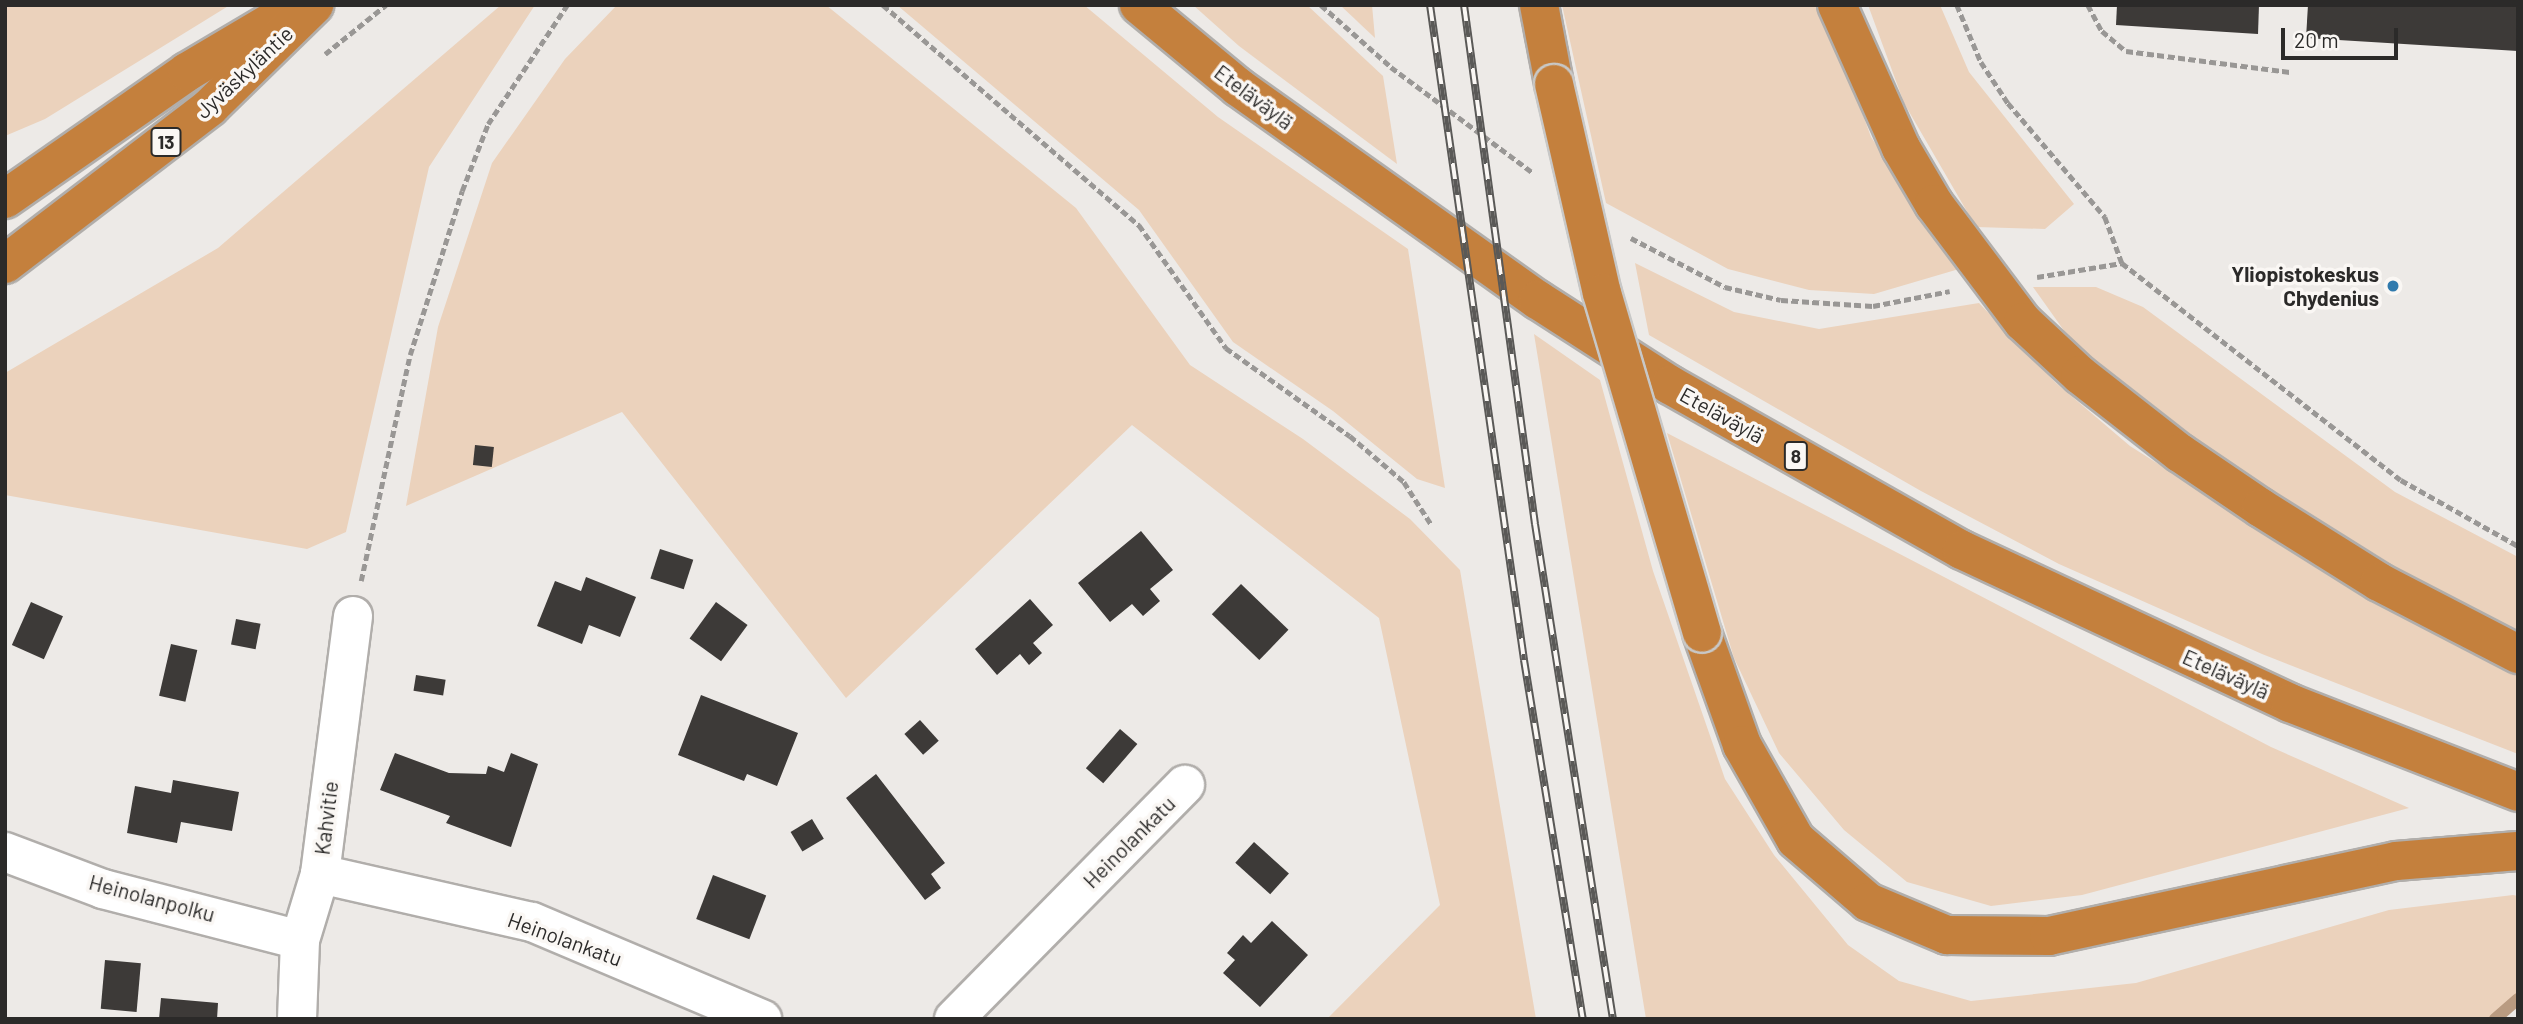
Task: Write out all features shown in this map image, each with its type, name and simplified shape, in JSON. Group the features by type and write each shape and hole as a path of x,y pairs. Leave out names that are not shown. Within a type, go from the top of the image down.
{"highway":[{"name":"Jyväskyläntie","path":"5,200 187,72 300,5"},
{"name":"Jyväskyläntie","path":"5,264 210,107 314,5"},
{"name":"Eteläväylä","path":"1139,5 1238,87 1538,300 1670,385 1974,555 2290,704 2518,792"},
{"path":"1539,5 1554,84 1602,293 1702,633 1742,746 1796,840 1868,902 1947,935 1995,939 2049,936 2383,864 2518,851"},
{"path":"1837,5 1900,148 1942,214 2023,322 2110,399 2261,508 2379,582 2518,654"}],"street":[{"name":"Kahvitie","path":"297,1019 300,940 320,874 353,616"},
{"name":"Heinolankatu","path":"954,1019 1185,785"},
{"name":"Heinolanpolku","path":"5,852 103,888 300,940"},
{"name":"Heinolankatu","path":"320,874 532,922 762,1019"}],"path":[{"path":"353,616 410,355 442,248 488,124 567,5"},
{"path":"883,5 1139,225 1226,348 1350,436 1404,482 1431,524"},
{"path":"1957,5 1981,62 2008,103 2105,217 2122,263 2401,480 2518,546"},
{"path":"2088,5 2102,31 2126,51 2290,72"},
{"path":"2033,277 2122,263"}],"shaded area":[{"path":"5,5 230,5 45,119 5,136"},
{"path":"501,5 535,5 429,167 346,532 307,549 5,495 5,373 218,248"},
{"path":"617,5 826,5 1076,208 1190,365 1303,439 1410,519 1460,570 1536,1019 1327,1019 1440,905 1379,618 1132,425 846,698 622,412 406,506 438,327 492,163 565,59"},
{"path":"897,5 1084,5 1218,117 1408,249 1445,488 1417,479 1333,411 1233,342 1139,210"},
{"path":"1193,5 1307,5 1383,76 1397,164 1239,46"},
{"path":"1340,5 1372,5 1375,38"},
{"path":"1562,5 1823,5 1871,137 1959,269 1874,294 1809,290 1728,269 1606,203"},
{"path":"1868,5 1940,5 1969,72 2074,204 2045,229 1976,227 1904,103"},
{"path":"1635,263 1734,312 1819,329 1979,303 2056,383 2130,446 2373,600 2518,673 2518,754 2262,654 2059,564 1921,491 1649,335"},
{"path":"2033,287 2096,287 2143,307 2395,492 2518,557 2518,634 2382,561 2194,443 2115,380 2065,332"},
{"path":"1534,334 1600,380 1653,571 1725,779 1774,855 1848,945 1899,981 1971,1001 2136,983 2389,910 2513,895 2518,896 2518,999 2497,1019 1646,1019"},
{"path":"1667,433 2271,747 2409,808 2082,895 1991,906 1907,882 1844,830 1779,753 1734,658"}],"building":[{"path":"2117,5 2259,5 2258,34 2116,25"},
{"path":"2308,5 2518,5 2518,51 2306,38"},
{"path":"475,445 494,447 492,467 473,465"},
{"path":"1141,531 1173,570 1150,589 1160,601 1143,616 1132,604 1110,622 1078,583"},
{"path":"660,549 693,560 684,589 650,578"},
{"path":"586,577 636,597 620,637 589,625 582,644 537,626 555,581 581,591"},
{"path":"1241,584 1288,630 1259,660 1212,614"},
{"path":"1030,599 1053,625 1033,643 1042,653 1029,665 1020,654 997,675 975,649"},
{"path":"31,602 63,616 44,659 12,645"},
{"path":"716,602 748,625 721,661 690,638"},
{"path":"236,619 261,624 256,649 231,645"},
{"path":"171,644 197,650 185,702 159,696"},
{"path":"416,675 446,680 443,695 413,691"},
{"path":"701,695 798,733 777,786 747,774 744,781 678,755"},
{"path":"920,720 939,741 923,755 904,734"},
{"path":"1120,729 1137,744 1103,783 1086,768"},
{"path":"395,753 449,773 486,774 488,766 504,772 511,753 538,764 511,847 446,823 450,816 380,790"},
{"path":"876,774 945,863 931,874 941,888 925,900 846,798"},
{"path":"173,780 239,792 232,831 181,822 177,843 127,833 135,786 171,793"},
{"path":"812,819 824,839 802,852 791,832"},
{"path":"1254,842 1289,873 1270,894 1235,863"},
{"path":"713,875 766,895 749,939 696,919"},
{"path":"1272,921 1308,955 1260,1007 1223,973 1235,960 1227,953 1243,935 1251,943"},
{"path":"105,960 141,963 137,1012 101,1009"},
{"path":"161,998 218,1003 217,1019 159,1019"}],"waterway":[{"path":"2495,1019 2518,999"}],"railway":[{"path":"1430,5 1524,660 1583,1019"},
{"path":"1464,5 1535,524 1613,1019"}],"place":[{"name":"Yliopistokeskus Chydenius","path":"2393,286"}]}
